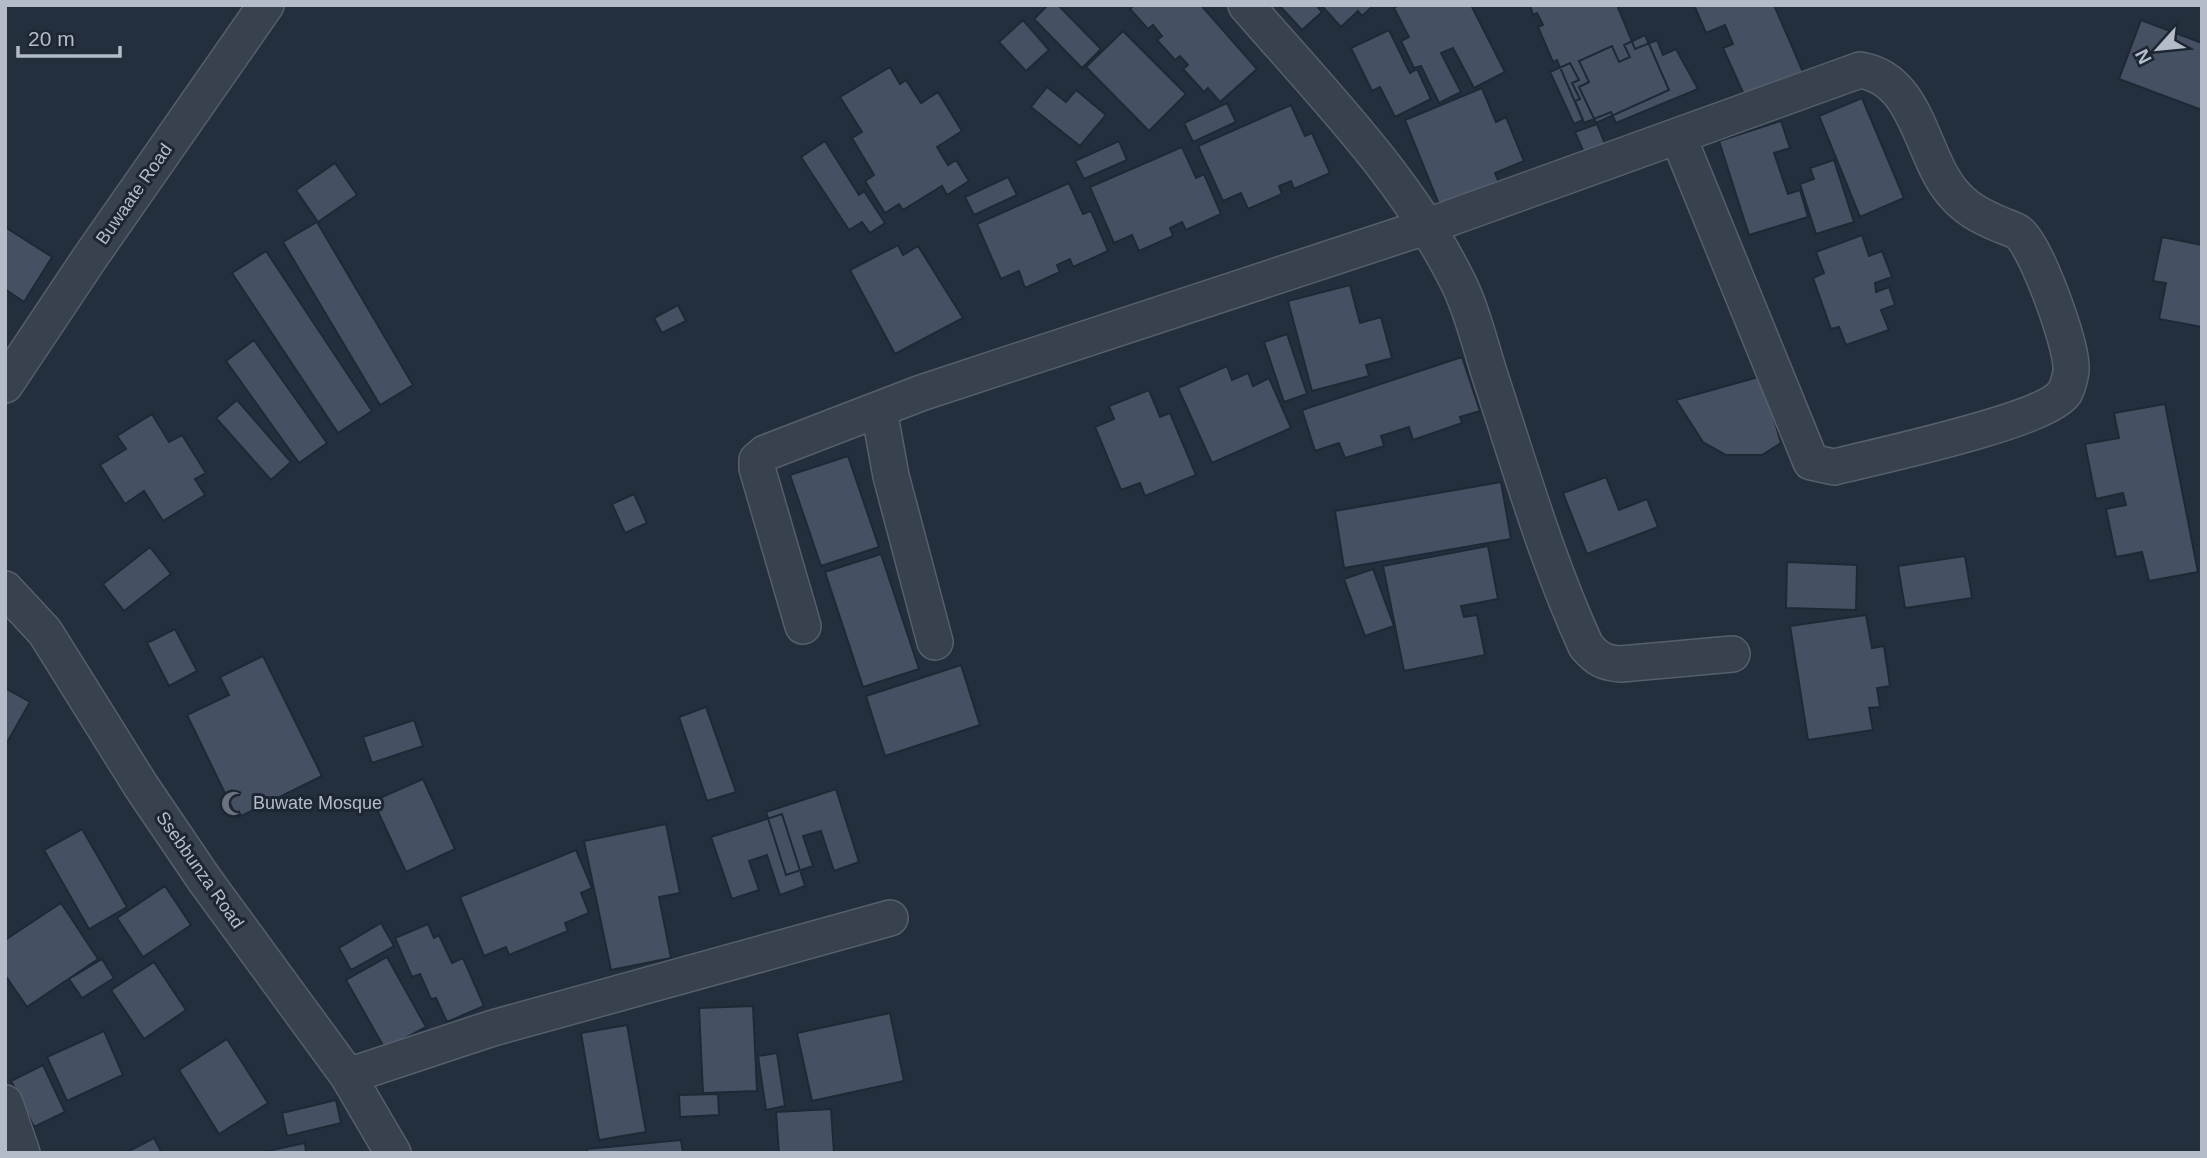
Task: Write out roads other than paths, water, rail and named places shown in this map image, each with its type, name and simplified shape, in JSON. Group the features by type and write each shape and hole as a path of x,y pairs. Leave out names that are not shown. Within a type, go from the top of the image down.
{"street":[{"name":"Buwaate Road","path":"5,385 266,5"},
{"path":"1246,5 1374,153 1428,226 1460,285 1530,496 1586,646 1595,658 1606,663 1621,664 1732,654"},
{"path":"803,626 757,468 758,460 765,453 879,410 1126,324 1428,226 1860,70 1873,72 1899,89 1949,189 1967,209 2019,233 2040,270 2061,322 2072,367 2065,392 2042,408 1999,424 1834,467 1811,462 1678,136"},
{"path":"879,410 891,476 935,642"},
{"name":"Ssebbunza Road","path":"5,589 45,632 141,786 204,879 348,1076 393,1153"},
{"path":"348,1076 493,1028 890,918"},
{"path":"5,1103 22,1153"}],"place":[{"name":"Buwate Mosque","path":"233,803"}]}
